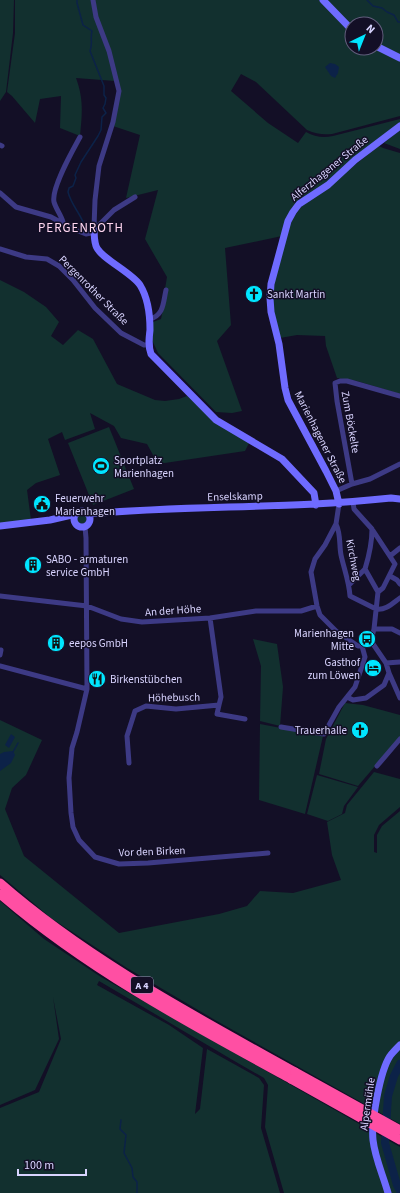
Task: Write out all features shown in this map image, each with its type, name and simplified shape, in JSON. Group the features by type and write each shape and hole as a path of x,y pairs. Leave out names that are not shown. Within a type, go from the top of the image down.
{"highway":[{"name":"A 4","path":"0,883 54,926 117,971 400,1140"},
{"name":"A 4","path":"0,894 49,934 107,974 224,1042 293,1075 400,1130"}],"main road":[{"path":"323,0 344,22"},
{"path":"384,50 400,58"},
{"name":"Alferzhagener Straße","path":"284,237 288,222 293,212 300,204 328,185 356,160 400,126"},
{"path":"94,227 96,247 104,256 120,267 140,285 148,306 150,319 149,345 151,354 216,420 271,451 282,459 314,493 316,505"},
{"name":"Marienhagener Straße","path":"284,237 271,284 270,298 271,312 279,344 285,388 288,400 320,458 336,491 339,504"},
{"name":"Enselskamp","path":"50,520 62,521 78,526 87,521 131,512 339,504 391,498 400,499"},
{"name":"Enselskamp","path":"0,526 50,520 76,514 82,511 87,521"},
{"path":"75,524 74,518 76,514"},
{"name":"Alpermühle","path":"388,1193 375,1146 373,1124 382,1072 390,1056 400,1045"}],"street":[{"path":"0,193 16,207 51,217 86,234 91,233 94,227 95,200 100,166 113,122 119,91 109,51 96,17 93,0"},
{"path":"63,222 54,201 56,188 63,169 80,137"},
{"path":"94,227 99,225 114,210 135,196"},
{"name":"Pergenrother Straße","path":"0,249 26,257 47,259 59,266 73,280 94,308 121,333 144,345 149,345"},
{"path":"150,319 159,315 166,290"},
{"name":"Zum Böckelte","path":"352,484 335,383 347,381 400,396"},
{"path":"336,491 352,484 370,479 400,464"},
{"path":"353,502 354,509 372,529 395,564 383,588 378,592"},
{"name":"Marienhagener Straße","path":"339,504 336,524 312,566 317,606 320,615 336,631 358,646 362,646"},
{"path":"87,521 87,606"},
{"name":"Kirchweg","path":"336,524 339,529 341,555 349,585 350,596 376,609"},
{"path":"349,585 364,569 372,540 372,529"},
{"path":"390,556 400,548"},
{"path":"281,727 324,734 335,714 355,687 365,657 362,646 371,640 374,628 378,592 364,569"},
{"path":"390,576 400,584"},
{"name":"An der Höhe","path":"0,596 87,606 121,620 142,622 210,618 256,611 301,611 317,606"},
{"path":"376,609 383,609 400,598"},
{"name":"Vor den Birken","path":"87,606 87,689 72,748 69,778 73,827 79,840 95,857 119,864 148,863 268,852"},
{"path":"210,618 221,697 217,714 245,719"},
{"path":"374,628 392,629 400,633"},
{"path":"371,640 386,663 400,698"},
{"path":"386,663 400,662"},
{"path":"0,666 87,689"},
{"path":"347,697 353,700 366,698 384,685 389,673"},
{"name":"Höhebusch","path":"129,763 127,736 135,712 146,706 176,709 219,706"},
{"path":"377,766 400,739"}],"green space":[{"path":"0,0 14,0 13,33 6,92 0,101"},
{"path":"15,0 319,0 344,25 344,56 384,56 384,52 400,60 400,116 332,134 320,134 307,130 256,82 241,74 231,91 268,123 298,143 306,132 316,136 329,137 400,119 400,123 328,184 296,204 282,236 225,248 231,325 217,341 242,411 232,413 216,412 158,353 152,340 153,322 161,319 167,290 165,289 167,277 145,239 158,190 126,198 140,135 113,126 120,91 115,81 76,78 79,86 82,114 80,136 60,128 61,96 40,99 35,123 7,92 15,33"},
{"path":"326,0 400,0 400,56 384,47 384,16 344,16 344,18"},
{"path":"400,130 400,149 384,143"},
{"path":"379,146 400,153 400,394 357,381 337,378 326,346 325,336 297,335 280,338 273,312 275,280 289,224 301,207"},
{"path":"0,280 24,292 46,307 59,322 51,336 63,345 78,330 93,339 117,384 155,400 165,401 187,396 216,422 250,441 245,451 158,464 147,444 121,438 114,426 90,413 95,429 65,440 62,432 48,439 60,475 36,483 27,490 31,520 0,524"},
{"name":"Sportplatz Marienhagen","path":"109,427 134,489 93,505 68,443"},
{"path":"80,515 84,515 86,519 84,523 80,523 78,521 78,517"},
{"path":"253,639 277,644 283,687 280,726 260,721 261,666"},
{"path":"345,703 363,705 400,715 400,737 358,786 319,774 326,739"},
{"path":"0,720 42,740 26,775 12,788 5,809 24,856 119,933 219,914 247,906 260,891 293,893 341,880 332,855 327,822 345,813 347,805 374,772 400,779 400,807 379,825 374,835 374,852 377,853 377,835 382,826 400,811 400,1124 215,1020 127,968 51,918 0,875"},
{"path":"260,724 323,736 305,814 259,800"},
{"path":"317,775 358,787 344,806 342,814 328,821 307,814"},
{"path":"0,901 44,939 101,977 400,1147 400,1193 284,1193 265,1127 268,1085 264,1078 99,981 97,985 169,1025 203,1048 195,1114 200,1109 207,1049 259,1078 264,1085 261,1128 280,1193 0,1193 0,1108 39,1092 61,1039 53,997 59,1039 35,1090 0,1105"}],"water":[{"path":"330,63 339,67 335,78 331,76 325,67"},
{"path":"11,734 15,737 9,748 5,745"},
{"path":"13,751 15,755 11,763 0,771 0,754"}],"waterway":[{"path":"77,0 83,25 92,31 90,51 104,86 104,95 106,98 103,108 106,113 102,117 101,130 81,162 75,175 76,178 73,186 69,188 68,192 83,222"},
{"path":"367,0 373,6 382,8 394,15 398,22 400,22"},
{"path":"13,752 18,743"},
{"path":"400,1064 394,1076 388,1096 385,1143 400,1191"},
{"path":"121,1120 120,1129 126,1135 124,1153 132,1168 133,1177 137,1182 137,1193"}],"place":[{"name":"Sankt Martin","path":"254,294"},
{"name":"Sportplatz Marienhagen","path":"101,466"},
{"name":"Feuerwehr Marienhagen","path":"42,504"},
{"name":"SABO - armaturen service GmbH","path":"33,565"},
{"name":"Marienhagen Mitte","path":"367,639"},
{"name":"eepos GmbH","path":"56,643"},
{"name":"Gasthof zum Löwen","path":"373,668"},
{"name":"Birkenstübchen","path":"97,679"},
{"name":"Trauerhalle","path":"360,730"}],"district":[{"name":"PERGENROTH","path":"81,227"}]}
